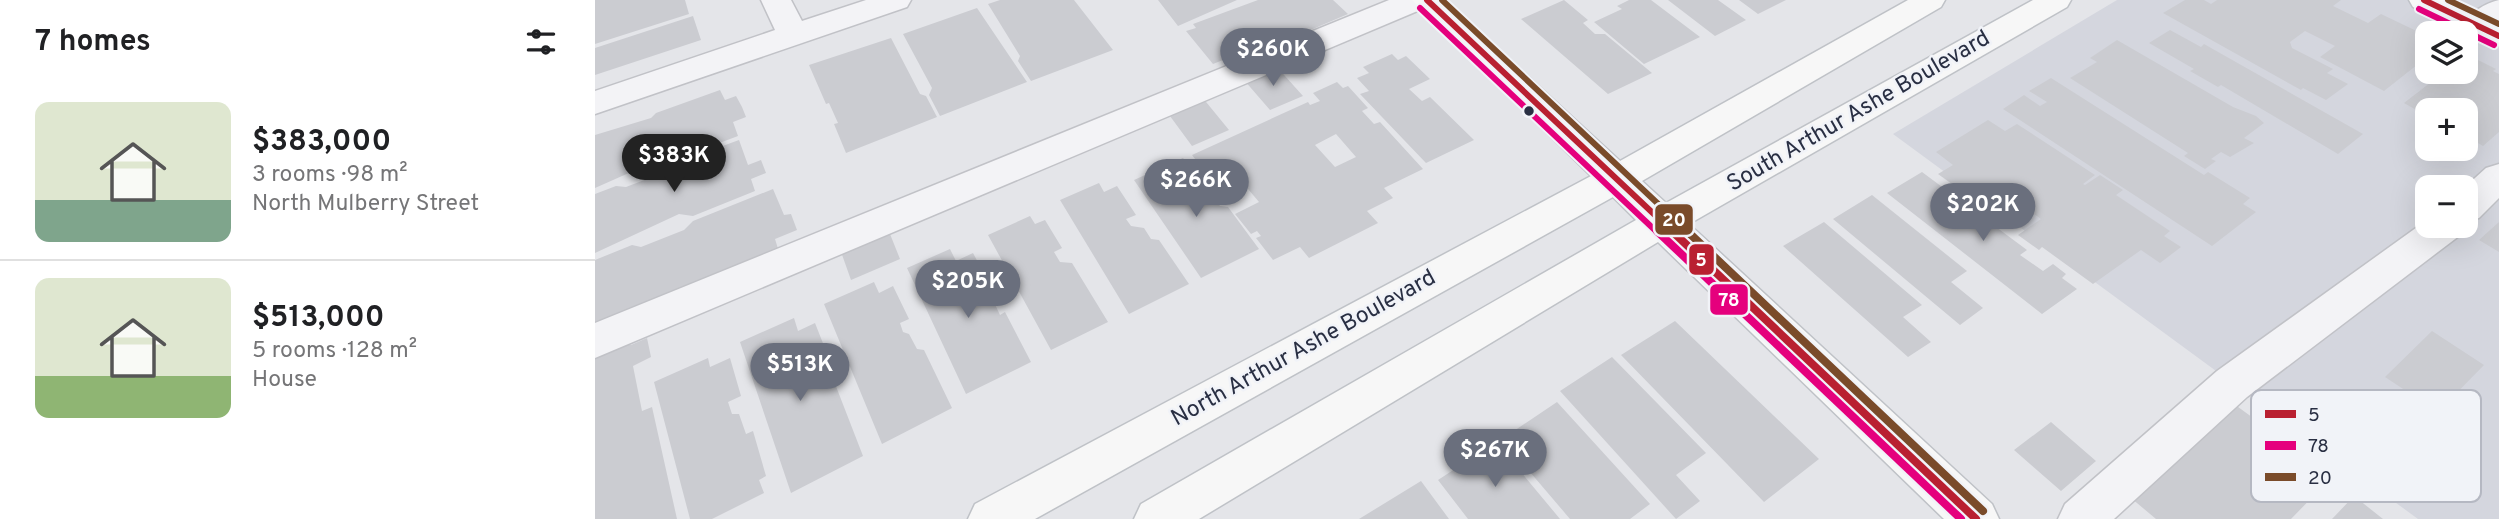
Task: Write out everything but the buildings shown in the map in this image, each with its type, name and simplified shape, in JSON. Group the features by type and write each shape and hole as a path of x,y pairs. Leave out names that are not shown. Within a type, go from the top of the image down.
{"main road":[{"path":"1427,0 1976,519"},
{"path":"1617,178 1930,0"},
{"name":"South Arthur Ashe Boulevard","path":"1663,223 2056,0"},
{"path":"2424,0 2492,23"},
{"name":"North Arthur Ashe Boulevard","path":"991,519 1617,178"},
{"path":"1157,519 1663,223"}],"street":[{"path":"776,0 793,35"},
{"path":"595,103 897,0"},
{"path":"595,341 1416,0"},
{"path":"2478,197 2499,177"},
{"path":"2081,519 2232,384 2430,238"}],"shaded area":[{"path":"2117,0 2499,0 2499,519 2418,519 2395,502 2481,502 2481,390 2251,390 2251,397 1893,134"}],"transit line":[{"name":"5","path":"1427,0 1976,519"},
{"name":"20","path":"1442,0 1983,511"},
{"name":"5","path":"2424,0 2499,36"},
{"name":"20","path":"2448,0 2499,24"},
{"name":"78","path":"1420,8 1961,519"},
{"name":"78","path":"2419,9 2494,45"}]}
